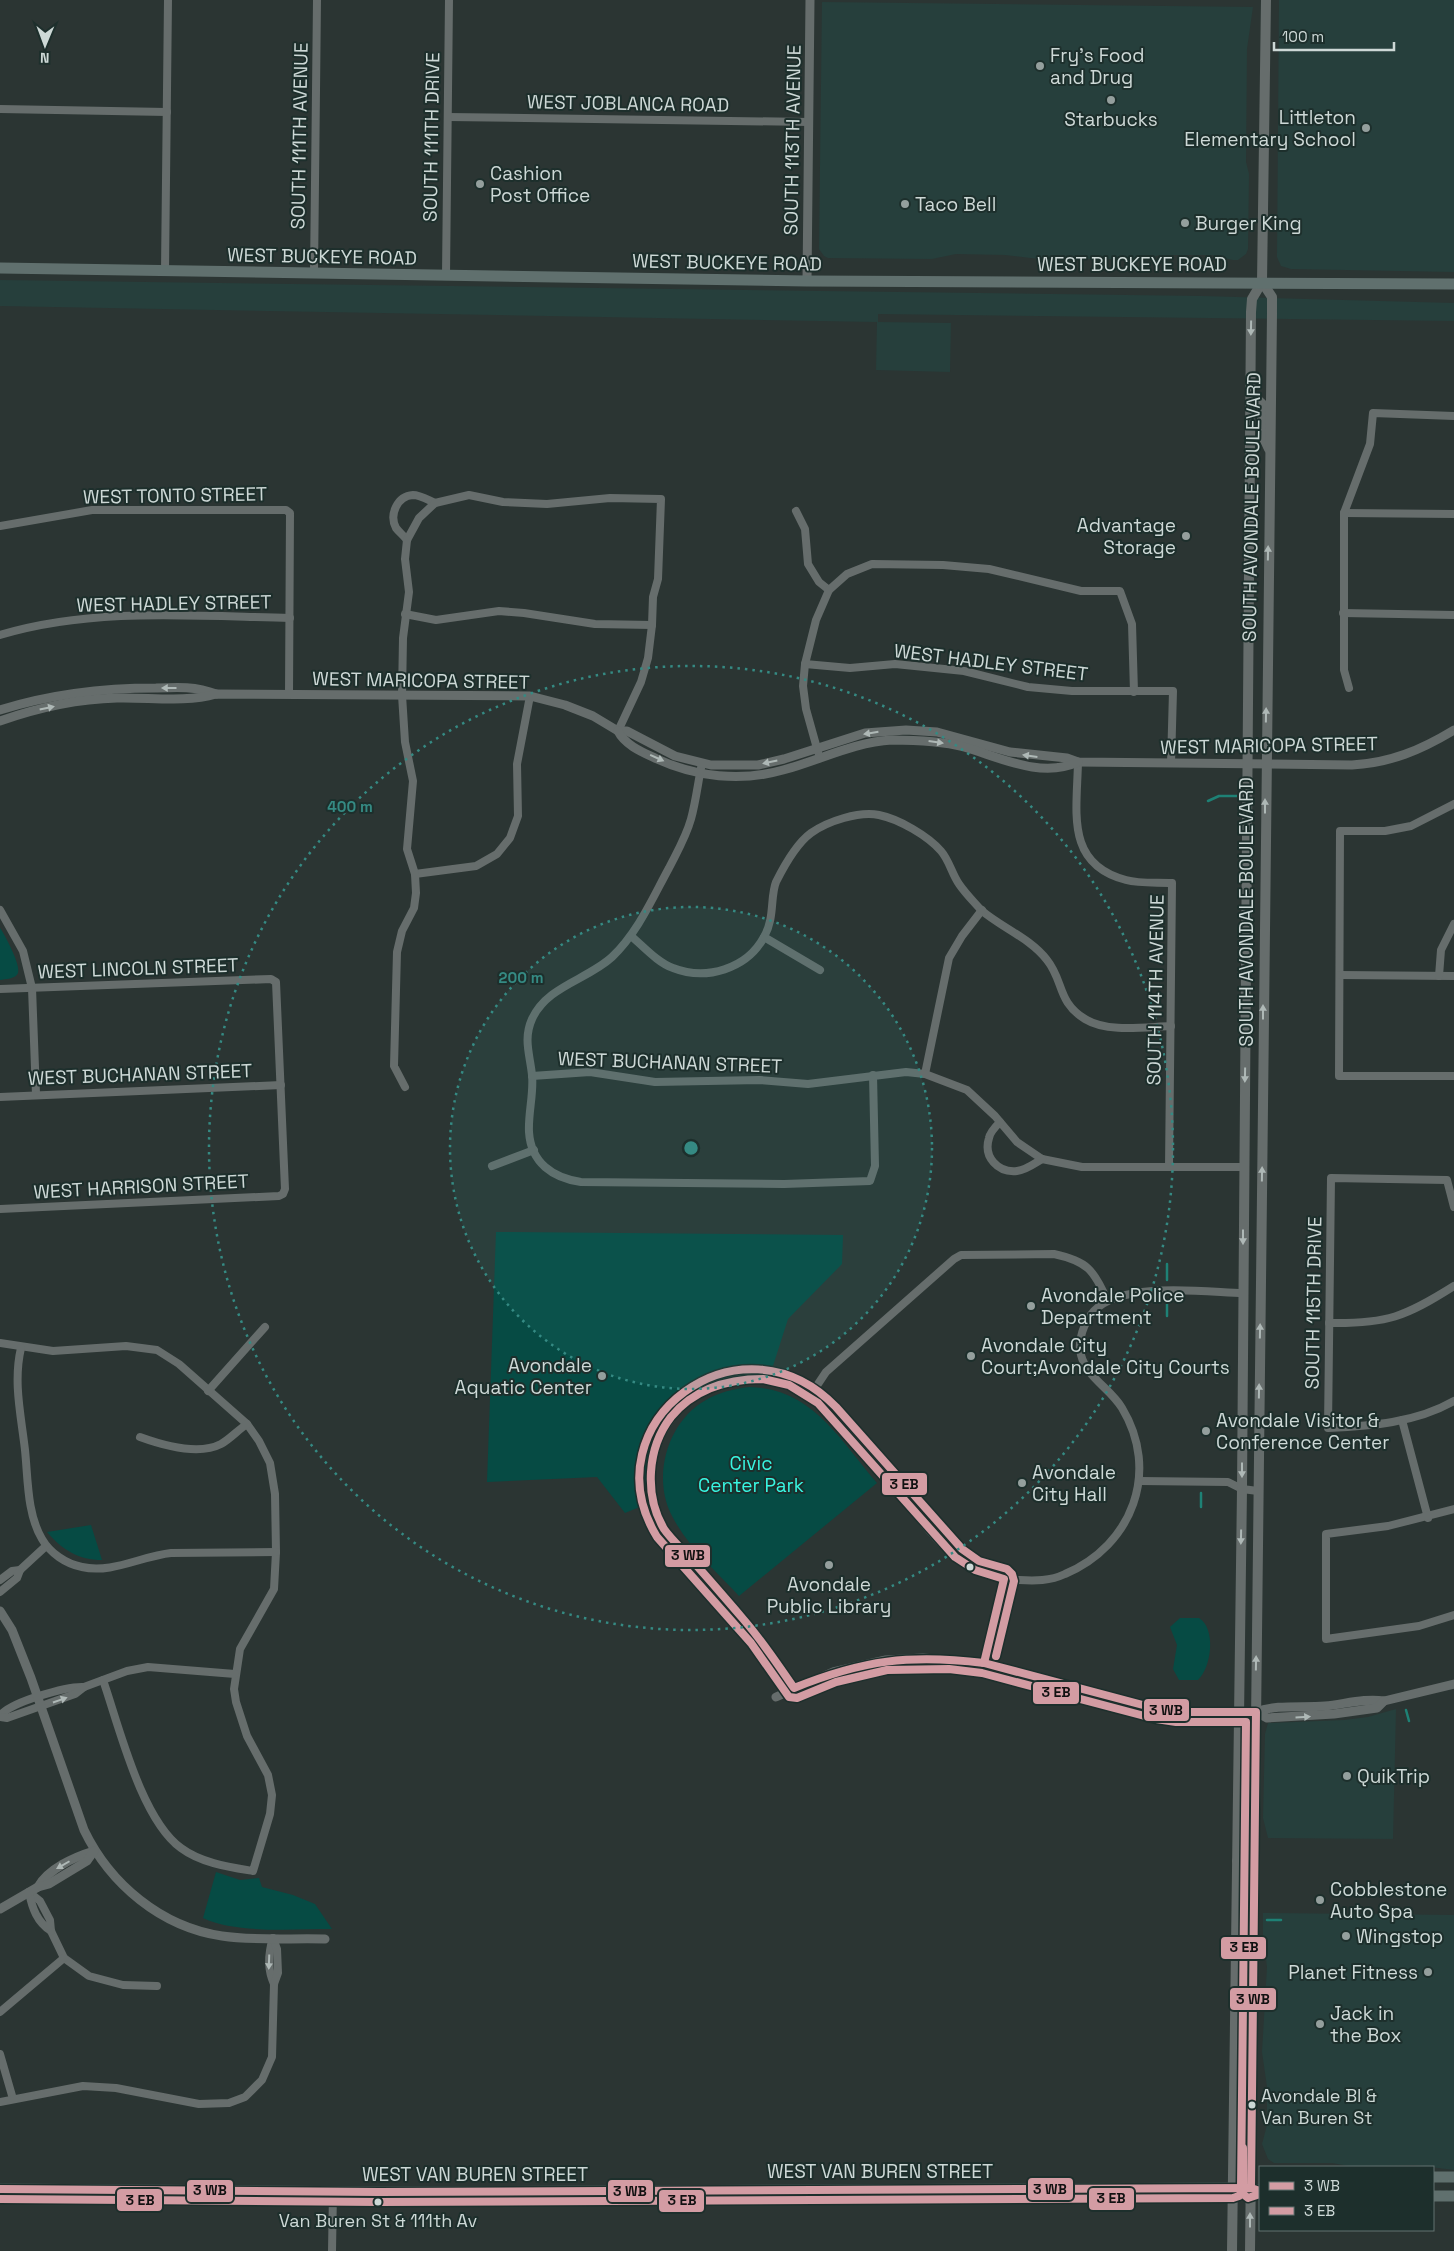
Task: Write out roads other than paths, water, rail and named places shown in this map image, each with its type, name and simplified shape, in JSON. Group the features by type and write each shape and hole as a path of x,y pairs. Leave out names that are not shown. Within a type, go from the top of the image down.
{"main road":[{"name":"SOUTH AVONDALE BOULEVARD","path":"1232,2251 1242,1489 1250,393 1252,299 1262,282 1266,0"},
{"name":"WEST BUCKEYE ROAD","path":"0,268 806,281 1454,284"},
{"name":"SOUTH AVONDALE BOULEVARD","path":"1250,2251 1257,2188 1252,2028 1265,764 1272,296 1262,282"},
{"path":"1250,393 1262,404 1262,434 1270,452"},
{"path":"1243,1293 1260,1293"},
{"path":"1236,1860 1244,1875 1244,1938 1245,1942 1253,1944"},
{"path":"1235,1956 1240,1956 1244,1960 1245,2014 1252,2028"},
{"path":"1434,2177 1454,2177"},
{"name":"WEST VAN BUREN STREET","path":"0,2189 333,2192 1257,2188"},
{"path":"1434,2196 1454,2196"}],"street":[{"path":"165,271 168,0"},
{"name":"SOUTH 111TH AVENUE","path":"314,273 317,0"},
{"name":"SOUTH 111TH DRIVE","path":"446,275 449,0"},
{"name":"SOUTH 113TH AVENUE","path":"806,281 810,0"},
{"path":"0,109 166,112"},
{"name":"WEST JOBLANCA ROAD","path":"448,117 809,122"},
{"path":"1349,688 1344,670 1344,513 1370,444 1373,413 1454,416"},
{"path":"407,540 396,528 393,516 398,503 404,498 413,495 435,503"},
{"path":"405,1088 394,1066 397,952 402,931 414,908 416,893 415,874 407,849 413,781 405,742 402,695 405,614 409,592 405,560 407,540 419,518 435,503 469,495 503,502 546,504 610,498 661,499 658,579 653,598 652,625 641,682 618,731"},
{"name":"WEST TONTO STREET","path":"0,526 92,510 286,510 290,513 290,618"},
{"path":"796,511 805,529 808,564 818,582 829,590"},
{"path":"1344,513 1454,514"},
{"path":"818,753 806,710 803,686 805,664 816,620 829,590 847,574 878,563 943,564 989,569 1081,591 1120,591 1132,624 1134,692"},
{"path":"405,614 436,620 499,611 596,624 652,625"},
{"path":"1343,613 1454,616"},
{"name":"WEST HADLEY STREET","path":"0,635 54,622 101,617 290,618"},
{"path":"289,694 290,618"},
{"name":"WEST HADLEY STREET","path":"805,664 850,668 895,664 964,671 1028,687 1072,691 1173,691 1171,763"},
{"name":"WEST MARICOPA STREET","path":"0,710 33,700 104,689 200,687 216,694"},
{"name":"WEST MARICOPA STREET","path":"0,721 36,710 115,698 201,698 216,694 530,696 566,705 592,716 618,731 627,731 701,768 758,765 818,753 865,734 921,731 967,739 1010,752 1067,758 1078,762 1334,765 1382,762 1413,752 1454,730"},
{"path":"415,874 476,866 497,854 510,838 518,816 517,764 530,696"},
{"name":"SOUTH 114TH AVENUE","path":"1078,762 1077,826 1084,852 1098,870 1127,881 1172,883 1169,1167"},
{"path":"701,768 690,820 681,847 631,936 610,958 551,995 541,1004 528,1029 526,1043 532,1076 529,1133 534,1150 547,1171 566,1180 581,1182 784,1184 870,1181 876,1166 873,1075"},
{"path":"1454,804 1411,826 1385,831 1340,831 1339,1076 1454,1076"},
{"path":"631,936 671,968 694,973 728,970 750,957 764,937 773,915 775,884 792,854 811,834 852,815 879,815 918,832 942,851 958,884 982,910 1035,948 1048,961 1062,997 1071,1008 1086,1020 1103,1026 1170,1026"},
{"path":"0,910 23,951 32,988 36,1094"},
{"path":"925,1074 949,958 962,936 982,910"},
{"path":"1439,976 1441,950 1454,924"},
{"path":"764,937 820,970"},
{"path":"1340,975 1454,976"},
{"name":"WEST LINCOLN STREET","path":"0,989 270,979 276,982 281,1085"},
{"name":"WEST BUCHANAN STREET","path":"532,1076 590,1072 655,1082 760,1080 808,1084 906,1072 925,1074 967,1090 1000,1122 1017,1142 1042,1159 1082,1167 1244,1168"},
{"name":"WEST BUCHANAN STREET","path":"0,1097 281,1085"},
{"name":"WEST HARRISON STREET","path":"0,1209 239,1198 284,1194 281,1085"},
{"path":"1000,1122 989,1138 989,1156 993,1163 1008,1171 1018,1171 1042,1159"},
{"path":"492,1166 534,1150"},
{"name":"SOUTH 115TH DRIVE","path":"1402,1420 1368,1426 1328,1428 1331,1178 1447,1180 1454,1207"},
{"path":"810,1396 826,1372 954,1259 961,1255 1054,1254 1078,1260 1101,1285 1107,1300"},
{"path":"1329,1323 1376,1323 1393,1318 1415,1310 1454,1286"},
{"path":"794,1688 759,1637 665,1530 655,1511 651,1491 655,1450 662,1431 673,1414 703,1390 723,1382 745,1379 768,1380 790,1386 810,1396 892,1483 955,1556 982,1574 1004,1579 1035,1581 1055,1578 1095,1556 1117,1534 1128,1517 1140,1481 1140,1458 1130,1422 1120,1405 1091,1375 1080,1354 1081,1338 1093,1311 1107,1300 1125,1294 1146,1291 1243,1293"},
{"path":"208,1390 265,1327"},
{"path":"0,1344 53,1351 136,1346 157,1350 165,1354 208,1390 246,1424 259,1441 273,1474 276,1552 274,1589 243,1644 236,1674 236,1702 248,1736 268,1775 272,1795 270,1814 253,1871 205,1860 182,1848 167,1836 148,1808 102,1680"},
{"path":"21,1348 17,1386 35,1524 46,1546 71,1564 91,1568 114,1566 155,1554 276,1552"},
{"path":"1428,1518 1402,1420 1436,1410 1454,1401"},
{"path":"140,1437 162,1445 197,1448 220,1444 246,1424"},
{"path":"1140,1481 1228,1482 1242,1489 1258,1491"},
{"path":"1454,1509 1428,1518 1388,1526 1326,1534 1326,1639 1419,1626 1454,1615"},
{"path":"0,1592 17,1578 20,1570 46,1546"},
{"path":"0,1580 12,1571 20,1570"},
{"path":"984,1663 1004,1579"},
{"path":"0,1611 18,1645 84,1830 94,1851 127,1890 160,1914 209,1933 236,1938 325,1939"},
{"path":"776,1697 833,1672 886,1660 923,1658 984,1663 1158,1709 1176,1712 1256,1712 1268,1708 1323,1706 1373,1700 1384,1701 1454,1684"},
{"path":"0,1716 7,1718 39,1702 75,1694 84,1687 127,1670 148,1667 236,1674"},
{"path":"0,1909 38,1887 44,1876 82,1854 94,1851"},
{"path":"29,1892 31,1905 42,1925 51,1931 64,1958 89,1976 123,1985 157,1986"},
{"path":"0,2102 64,2088 100,2086 199,2104 229,2103 245,2097 262,2080 272,2057 274,1984 269,1973 269,1949 273,1938"},
{"path":"0,2012 64,1958"},
{"path":"0,2054 13,2099"},
{"path":"332,2251 333,2192"}],"waterway":[{"path":"1208,801 1219,796 1237,796"},
{"path":"1167,1264 1167,1280"},
{"path":"1167,1304 1167,1316"},
{"path":"1201,1493 1201,1507"},
{"path":"1406,1710 1409,1721"},
{"path":"1267,1920 1281,1920"}],"place":[{"name":"Fry's Food and Drug","path":"1040,66"},
{"name":"Starbucks","path":"1111,100"},
{"name":"Littleton Elementary School","path":"1366,128"},
{"name":"Cashion Post Office","path":"480,184"},
{"name":"Taco Bell","path":"905,204"},
{"name":"Burger King","path":"1185,223"},
{"name":"Advantage Storage","path":"1186,536"},
{"name":"Avondale Police Department","path":"1031,1306"},
{"name":"Avondale City Court;Avondale City Courts","path":"971,1356"},
{"name":"Avondale Aquatic Center","path":"602,1376"},
{"name":"Avondale Visitor & Conference Center","path":"1206,1431"},
{"name":"Avondale City Hall","path":"1022,1483"},
{"name":"Avondale Public Library","path":"829,1565"},
{"name":"QuikTrip","path":"1347,1776"},
{"name":"Cobblestone Auto Spa","path":"1320,1900"},
{"name":"Wingstop","path":"1346,1936"},
{"name":"Planet Fitness","path":"1428,1972"},
{"name":"Jack in the Box","path":"1320,2024"},
{"name":"Avondale Bl & Van Buren St","path":"1252,2105"},
{"name":"Van Buren St & 111th Av","path":"378,2202"}],"park label":[{"name":"Civic Center Park","path":"751,1474"}]}
